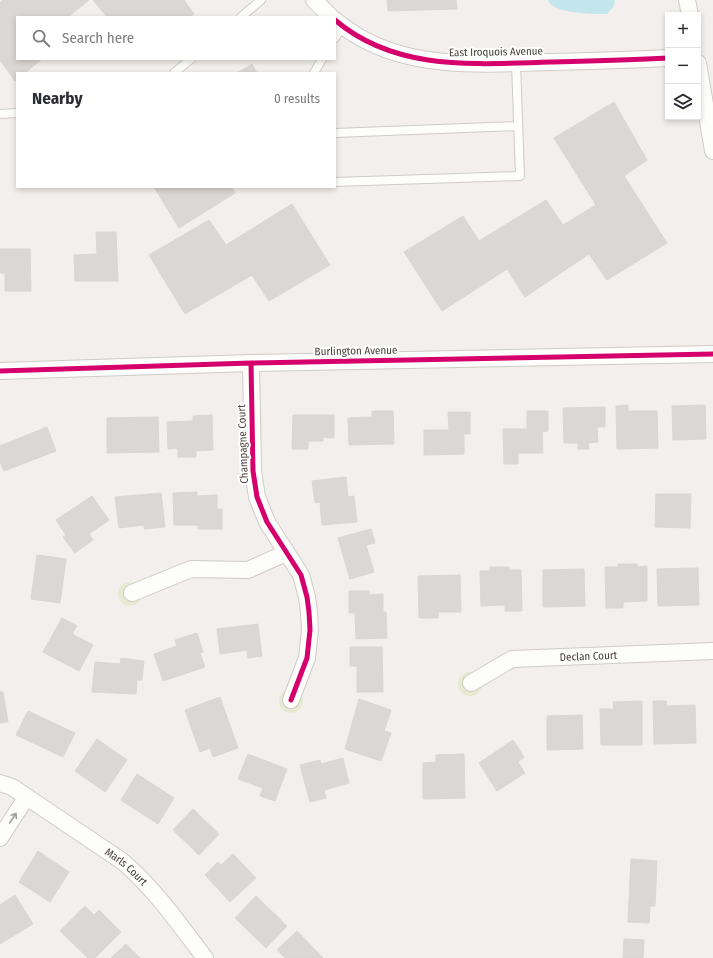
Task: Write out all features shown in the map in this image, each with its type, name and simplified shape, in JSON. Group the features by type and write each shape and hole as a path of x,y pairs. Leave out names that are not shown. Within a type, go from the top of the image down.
{"street":[{"name":"East Iroquois Avenue","path":"314,0 328,16"},
{"path":"687,0 689,12"},
{"name":"East Iroquois Avenue","path":"336,25 393,53 418,60 453,63 516,63 665,58"},
{"path":"701,81 713,151"},
{"name":"Burlington Avenue","path":"0,371 251,363 713,354"},
{"name":"Champagne Court","path":"251,363 253,471 257,497 267,522 301,575 307,596 310,630 307,658 291,700"},
{"path":"132,592 191,569 248,570 286,553"},
{"name":"Declan Court","path":"471,683 512,659 713,652"},
{"name":"Marls Court","path":"0,783 12,787 26,798 122,861 138,874 151,888 205,958"},
{"path":"0,838 26,798"}],"lane":[{"path":"242,16 261,0"},
{"path":"175,72 190,60"},
{"path":"315,72 321,60"},
{"path":"336,182 520,176 516,63"},
{"path":"0,114 16,113"},
{"path":"336,133 518,126"}],"green space":[{"path":"130,582 139,585 142,594 139,603 130,606 121,603 118,594 121,585"},
{"path":"470,672 478,676 482,684 478,692 470,696 462,692 458,684 462,676"},
{"path":"291,689 296,690 302,696 302,706 296,712 291,713 286,712 280,706 279,701 280,696 286,690"}],"water":[{"path":"548,0 615,0 614,6 607,14 565,11 551,5"}],"building":[{"path":"3,0 89,0 69,16 16,16 16,60 41,60 26,72 16,72 15,81 0,60 0,3"},
{"path":"93,0 184,0 194,14 191,16 106,16"},
{"path":"387,0 456,0 457,9 388,11"},
{"path":"252,64 256,72 239,72"},
{"path":"614,102 647,160 624,176 667,243 607,280 589,254 525,297 507,269 442,311 404,252 463,216 479,241 546,200 563,225 596,205 554,138"},
{"path":"155,188 232,188 235,193 179,228"},
{"path":"292,204 330,265 269,301 252,275 185,314 149,255 209,220 226,245"},
{"path":"96,232 116,232 118,281 75,281 74,255 97,254"},
{"path":"0,249 30,249 31,291 5,291 5,273 0,273"},
{"path":"628,405 628,411 657,411 658,448 617,449 616,406"},
{"path":"705,405 706,439 673,440 672,406"},
{"path":"605,407 605,427 597,427 598,442 588,443 589,449 578,449 578,443 564,443 563,408"},
{"path":"372,411 393,411 394,444 349,445 348,418 372,417"},
{"path":"527,411 548,411 548,431 542,432 543,453 518,453 518,464 504,464 503,429 527,429"},
{"path":"448,412 470,412 470,434 464,434 464,454 424,455 424,430 449,430"},
{"path":"212,415 213,450 196,451 196,457 178,457 178,448 168,449 167,422 193,421 193,416"},
{"path":"293,415 334,415 334,438 323,437 323,441 308,441 308,449 292,449"},
{"path":"158,417 159,452 107,453 107,418"},
{"path":"47,427 56,451 4,471 0,462 0,446"},
{"path":"346,477 348,497 354,496 357,522 322,525 320,502 315,503 312,481"},
{"path":"197,492 197,496 217,495 217,509 222,509 222,529 198,529 198,525 174,525 173,493"},
{"path":"161,493 165,527 144,529 144,525 119,528 115,497"},
{"path":"656,494 691,494 690,528 655,527"},
{"path":"92,496 109,520 89,534 93,540 75,553 63,537 66,535 56,520"},
{"path":"371,529 375,543 366,545 374,572 350,579 338,538"},
{"path":"37,555 66,559 60,603 31,599"},
{"path":"618,564 637,564 637,567 647,566 647,601 623,602 623,608 606,608 605,567 618,567"},
{"path":"490,567 509,567 509,570 521,570 522,611 505,611 505,605 481,606 480,571 490,571"},
{"path":"698,568 699,605 658,606 657,569"},
{"path":"584,569 585,606 543,607 543,570"},
{"path":"460,575 461,612 438,612 438,618 419,618 418,576"},
{"path":"349,591 369,591 369,595 383,594 383,612 386,612 387,638 356,639 355,613 349,613"},
{"path":"62,618 77,626 72,634 93,645 79,671 43,652"},
{"path":"258,624 262,656 248,658 247,650 220,654 217,629"},
{"path":"197,633 203,652 200,653 205,667 163,681 154,654 177,646 175,640"},
{"path":"350,647 382,647 383,692 357,692 357,666 350,666"},
{"path":"121,658 144,661 142,680 137,680 136,694 92,692 95,662 120,664"},
{"path":"0,692 3,692 8,722 0,723"},
{"path":"220,697 238,748 213,757 210,748 200,752 185,710"},
{"path":"359,699 391,710 384,731 391,733 381,761 345,749"},
{"path":"642,701 642,745 601,745 600,709 614,709 613,702"},
{"path":"653,701 666,701 667,706 695,705 696,743 654,744"},
{"path":"28,711 75,733 63,757 16,735"},
{"path":"582,715 583,749 547,750 547,716"},
{"path":"97,739 127,760 105,792 75,771"},
{"path":"513,740 524,757 518,762 525,773 497,791 479,763"},
{"path":"248,754 287,769 275,801 260,796 263,788 238,779"},
{"path":"464,754 465,798 423,799 423,763 436,762 436,755"},
{"path":"343,758 349,783 324,790 326,798 310,802 300,765 320,760 321,764"},
{"path":"137,774 174,798 158,824 121,800"},
{"path":"193,809 219,834 199,855 173,830"},
{"path":"38,851 69,872 50,902 19,882"},
{"path":"233,854 256,878 230,902 205,875 218,862 221,865"},
{"path":"631,859 657,861 655,906 650,906 649,923 628,922"},
{"path":"15,895 33,924 0,944 0,905"},
{"path":"256,896 287,926 266,948 235,918"},
{"path":"85,906 94,915 99,910 121,932 95,958 88,958 60,931"},
{"path":"297,931 323,958 285,958 277,950"},
{"path":"624,939 644,940 643,958 623,958"},
{"path":"126,944 140,958 111,958"}],"cycle path":[{"path":"336,21 359,37 384,49 410,57 438,61 494,64 665,58"},
{"path":"0,371 251,363 713,354"},
{"path":"251,363 253,471 257,497 267,522 301,575 307,597 309,612 310,630 307,658 291,700"}]}
